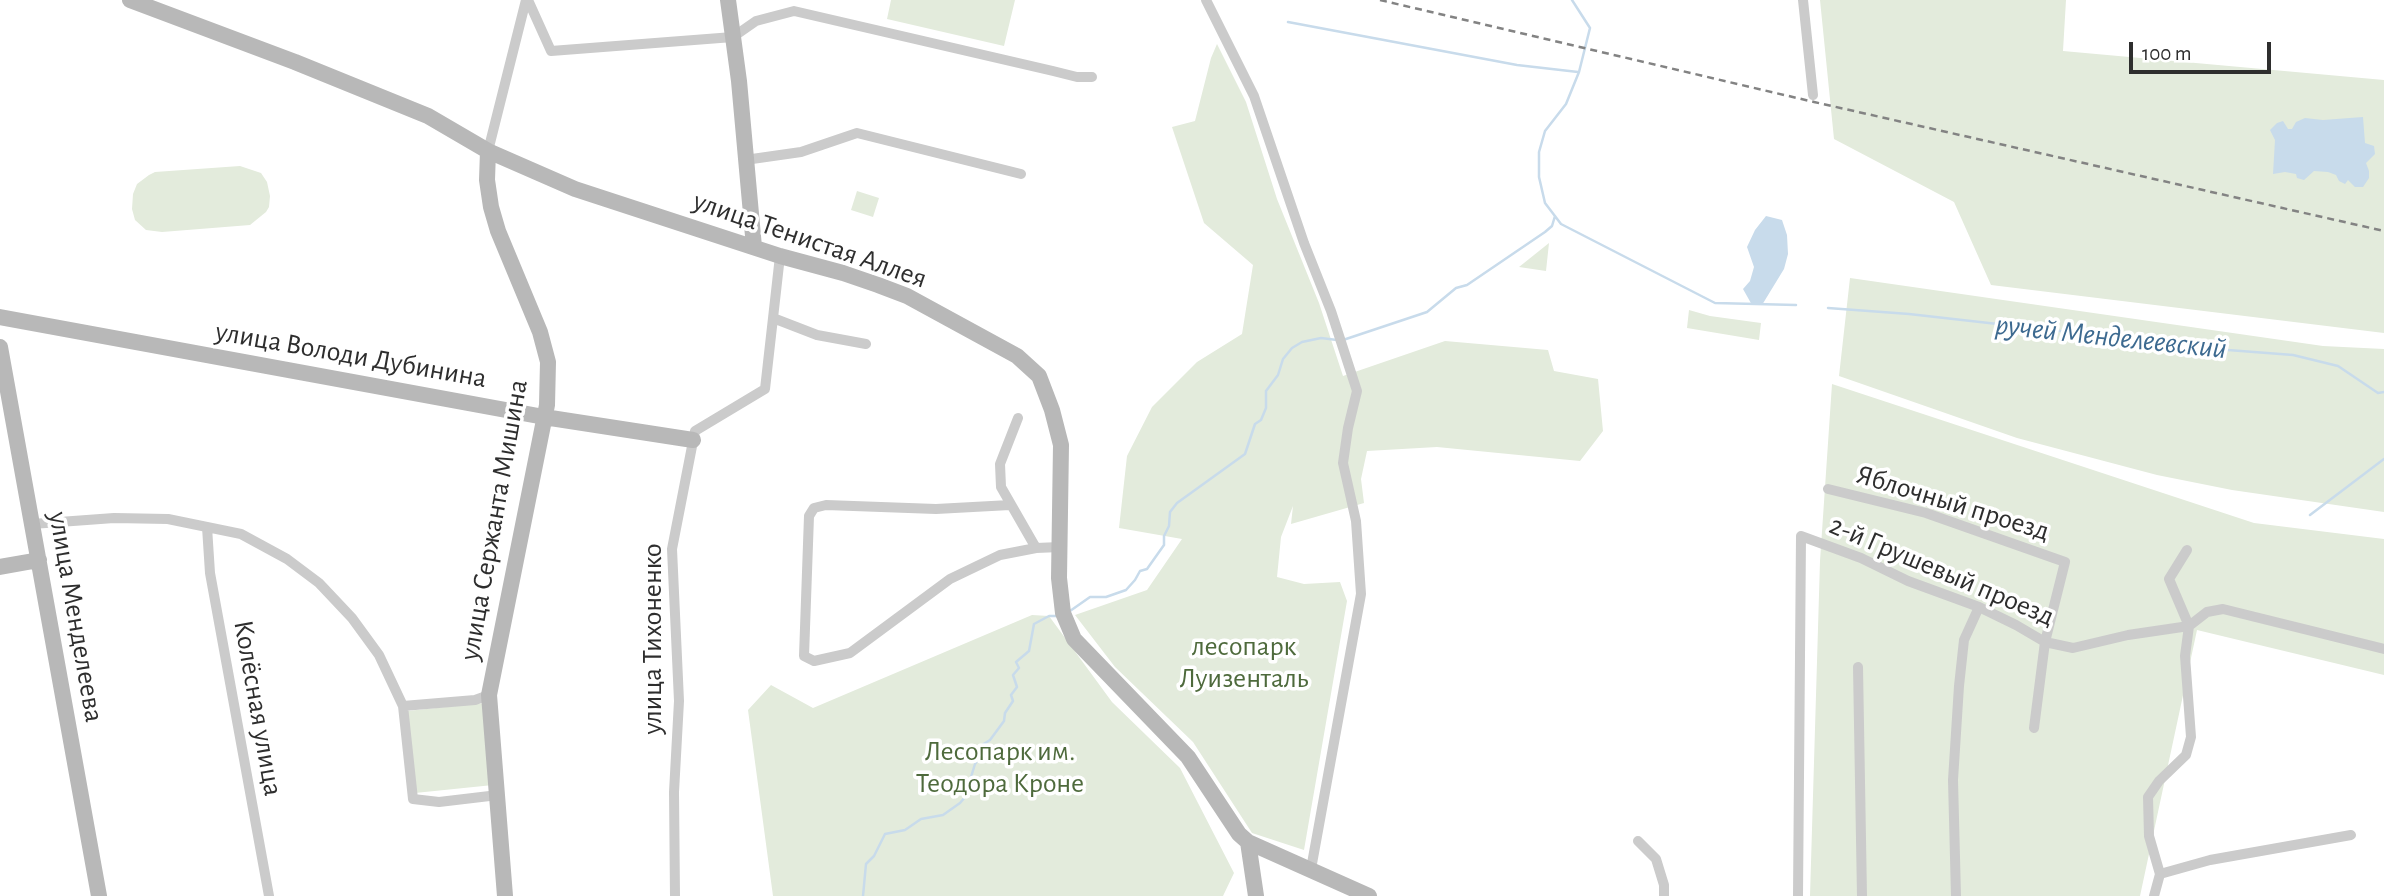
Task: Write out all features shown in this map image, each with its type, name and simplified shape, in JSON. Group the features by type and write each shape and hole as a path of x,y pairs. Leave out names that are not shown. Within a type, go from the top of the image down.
{"street":[{"name":"улица Тенистая Аллея","path":"130,0 428,116 488,151 575,190 780,256 843,273 907,296 1017,356 1039,376 1061,445 1059,578 1063,613 1074,639 1188,757 1239,834 1248,842 1368,896"},
{"name":"улица Сержанта Мишина","path":"505,896 489,695 544,417 548,362 540,332 498,231 487,180 488,151 527,0"},
{"path":"527,0 551,51 733,37 757,22 794,10 1077,77 1092,77"},
{"path":"728,0 754,247"},
{"path":"1206,0 1254,96 1357,391 1343,463 1356,521 1361,594 1311,869"},
{"path":"1803,0 1813,94"},
{"path":"745,160 801,152 857,133 1021,174"},
{"path":"693,440 695,431 765,389 780,256"},
{"name":"улица Володи Дубинина","path":"0,317 544,417 693,440"},
{"path":"773,318 817,335 866,344"},
{"name":"улица Менделеева","path":"0,346 99,896"},
{"path":"1018,418 1000,464 1001,487 1037,548"},
{"name":"улица Тихоненко","path":"675,896 674,792 679,701 672,549 693,440"},
{"name":"Яблочный проезд","path":"1828,489 1926,513 2065,562 2045,642"},
{"path":"1010,505 936,509 826,505 814,508 809,516 804,656 814,661 850,653 950,579 1000,555 1060,547"},
{"path":"32,524 168,519 241,534 287,559 319,583 352,618 379,655 403,706 413,799 439,802 498,795"},
{"name":"Колёсная улица","path":"207,527 210,573 269,896"},
{"name":"2-й Грушевый проезд","path":"1798,896 1801,536 1861,558 1908,581 1979,607 2045,642 2073,648 2128,635 2189,626 2207,612 2223,610 2384,649"},
{"path":"2154,896 2160,874 2149,836 2148,797 2186,755 2191,737 2185,656 2189,626 2169,579 2187,550"},
{"path":"0,567 39,560"},
{"path":"1956,896 1953,780 1959,686 1964,640 1979,607"},
{"path":"2034,728 2045,642"},
{"path":"1858,667 1863,896"},
{"path":"403,706 475,700 489,695"},
{"path":"2160,874 2210,860 2351,835"},
{"path":"1638,841 1656,859 1664,885 1664,896"},
{"path":"1248,842 1256,896"}],"green space":[{"path":"891,0 1015,0 1004,46 887,19"},
{"path":"1820,0 2066,0 2063,51 2384,80 2384,333 1991,285 1954,202 1834,139"},
{"name":"лесопарк Луизенталь","path":"1217,44 1246,102 1277,199 1319,303 1343,376 1445,341 1548,350 1554,371 1598,379 1603,431 1580,461 1437,447 1367,451 1361,479 1364,503 1291,524 1293,506 1281,537 1277,577 1304,584 1340,582 1347,601 1304,850 1252,833 1193,742 1115,667 1075,615 1147,590 1182,539 1119,528 1127,456 1152,407 1197,362 1242,334 1253,265 1204,223 1172,127 1195,121"},
{"path":"240,166 261,173 267,182 270,196 266,212 250,225 162,232 146,230 135,220 132,209 133,194 137,184 149,175 155,172"},
{"path":"857,191 879,198 873,217 851,210"},
{"path":"1549,243 1546,271 1519,267"},
{"path":"1850,278 2323,346 2384,349 2384,512 2232,490 2157,475 2017,438 1839,376"},
{"path":"1689,310 1710,316 1761,323 1759,340 1687,328"},
{"path":"1832,384 2254,523 2384,539 2384,675 2197,630 2140,896 1810,896 1820,561"},
{"name":"Лесопарк им. Теодора Кроне","path":"1032,615 1049,616 1112,702 1180,768 1234,873 1223,896 773,896 748,710 771,685 813,708"},
{"path":"485,703 493,785 415,793 407,711"}],"water":[{"path":"2363,117 2365,143 2374,146 2375,154 2366,163 2369,178 2363,187 2355,187 2348,180 2345,184 2339,181 2336,175 2328,172 2314,171 2304,180 2297,178 2296,174 2273,174 2275,140 2270,130 2277,123 2283,121 2288,129 2292,129 2296,122 2305,118 2323,120"},
{"path":"1766,216 1782,220 1787,235 1788,254 1784,269 1762,305 1752,305 1743,289 1750,281 1754,267 1747,247"}],"waterway":[{"name":"ручей Менделеевский","path":"1572,0 1590,28 1579,72 1566,104 1545,131 1539,152 1539,177 1545,203 1561,224 1715,303 1796,305"},
{"path":"1288,22 1517,65 1578,72"},
{"path":"1343,340 1427,312 1456,288 1467,285 1545,232 1552,226 1555,216"},
{"name":"ручей Менделеевский","path":"1828,308 1909,314 2293,355 2338,366 2378,393 2384,392"},
{"path":"1070,611 1090,597 1106,597 1126,590 1140,571 1147,569 1164,545 1170,512 1177,503 1245,454 1255,424 1261,420 1266,408 1266,391 1292,348 1302,342 1321,338 1337,340"},
{"path":"2310,515 2384,459"},
{"path":"863,896 866,864 874,856 885,834 905,830 921,819 943,815 960,803 971,790 971,777 982,754 982,745 990,740 1004,721 1005,713 1013,701 1011,695 1017,687 1013,675 1019,668 1016,662 1029,651 1034,624 1049,616 1058,616"}],"railway":[{"path":"1380,0 2384,231"}]}
